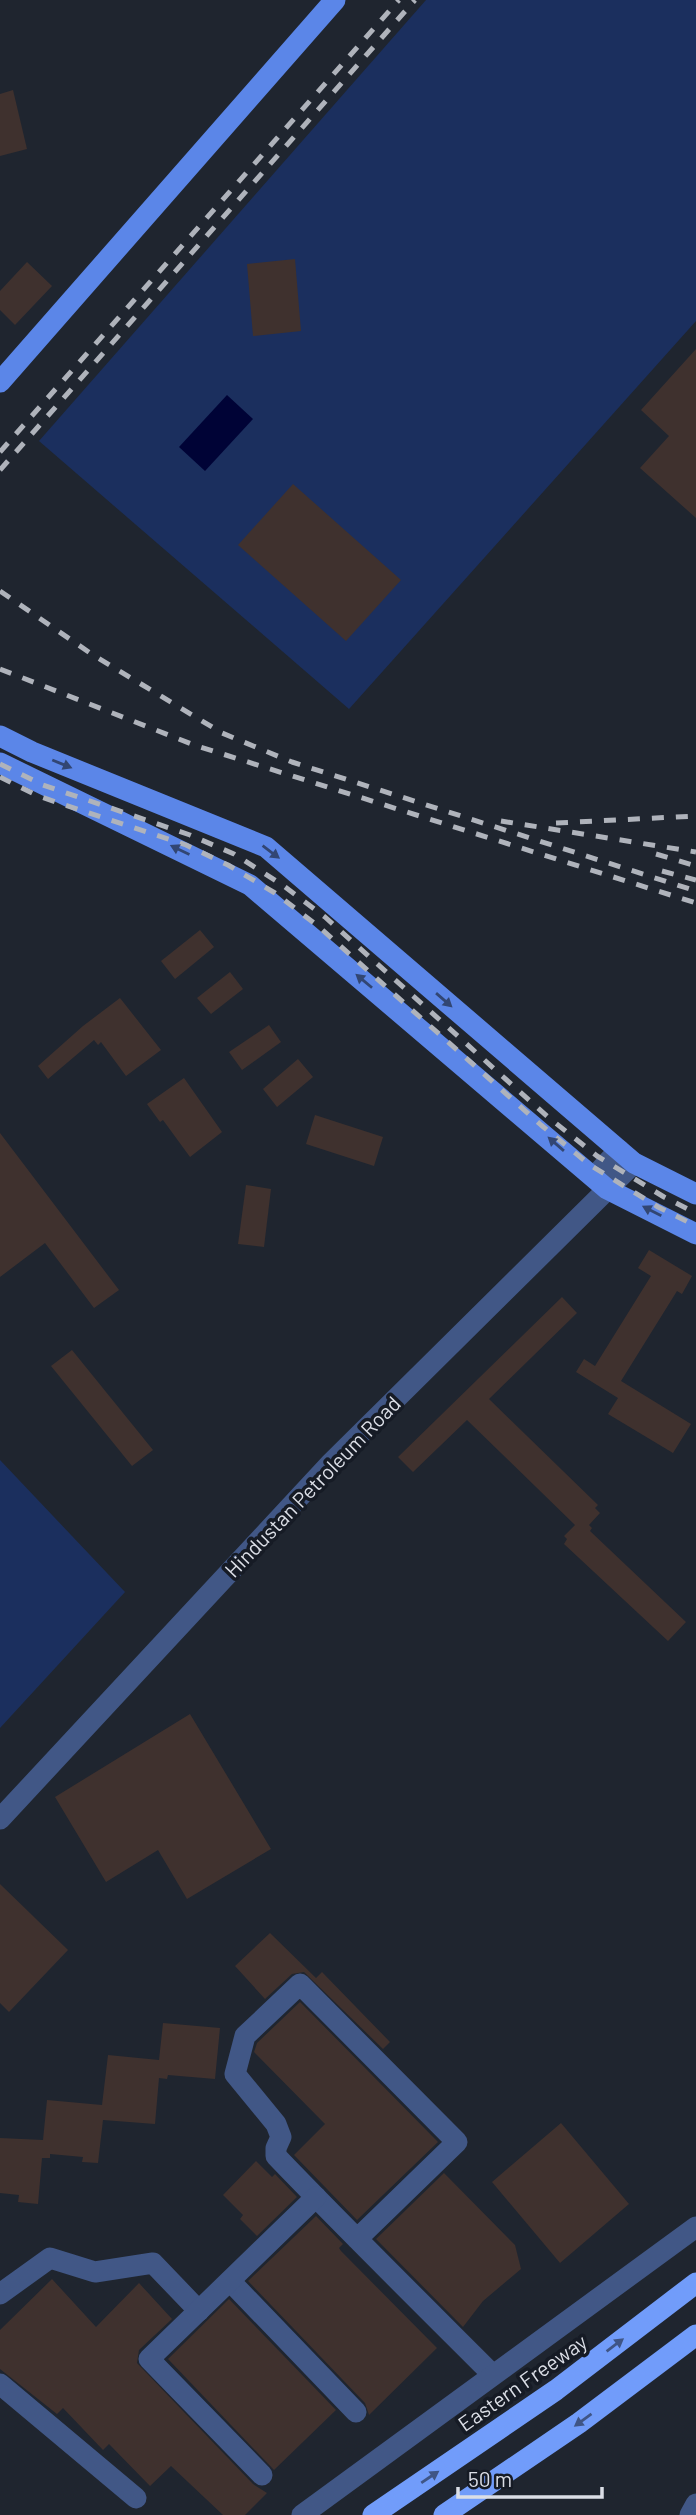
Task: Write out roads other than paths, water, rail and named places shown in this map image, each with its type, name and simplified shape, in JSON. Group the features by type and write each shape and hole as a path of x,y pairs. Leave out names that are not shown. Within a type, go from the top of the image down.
{"highway":[{"name":"Eastern Freeway","path":"373,2515 556,2390 696,2283"},
{"path":"444,2515 579,2423 696,2335"}],"main road":[{"path":"0,382 335,0"},
{"path":"0,736 266,847 627,1156 696,1194"},
{"path":"0,762 250,885 601,1183 696,1234"}],"street":[{"name":"Hindustan Petroleum Road","path":"0,1819 331,1463 627,1156"},
{"path":"357,2239 457,2142 300,1984 244,2036 235,2074 276,2124 282,2137 276,2148 276,2156 357,2239 492,2374"},
{"path":"262,2475 149,2359 316,2197"},
{"path":"302,2515 696,2227"},
{"path":"0,2294 50,2258 95,2272 153,2263 199,2311"},
{"path":"230,2281 356,2412"},
{"path":"0,2384 136,2498"},
{"path":"690,2515 696,2504"}],"railway":[{"path":"0,452 399,0"},
{"path":"0,470 415,0"},
{"path":"0,591 93,655 222,733 292,762 696,891"},
{"path":"0,669 194,745 696,903"},
{"path":"0,764 43,785 190,835 234,854 281,884 325,917 548,1117 597,1156 664,1197 696,1213"},
{"path":"0,777 38,796 186,845 228,865 275,893 318,926 541,1125 590,1165 658,1207 696,1226"},
{"path":"556,823 696,816"},
{"path":"501,821 696,852"},
{"path":"656,854 696,866"},
{"path":"662,871 696,880"}]}
